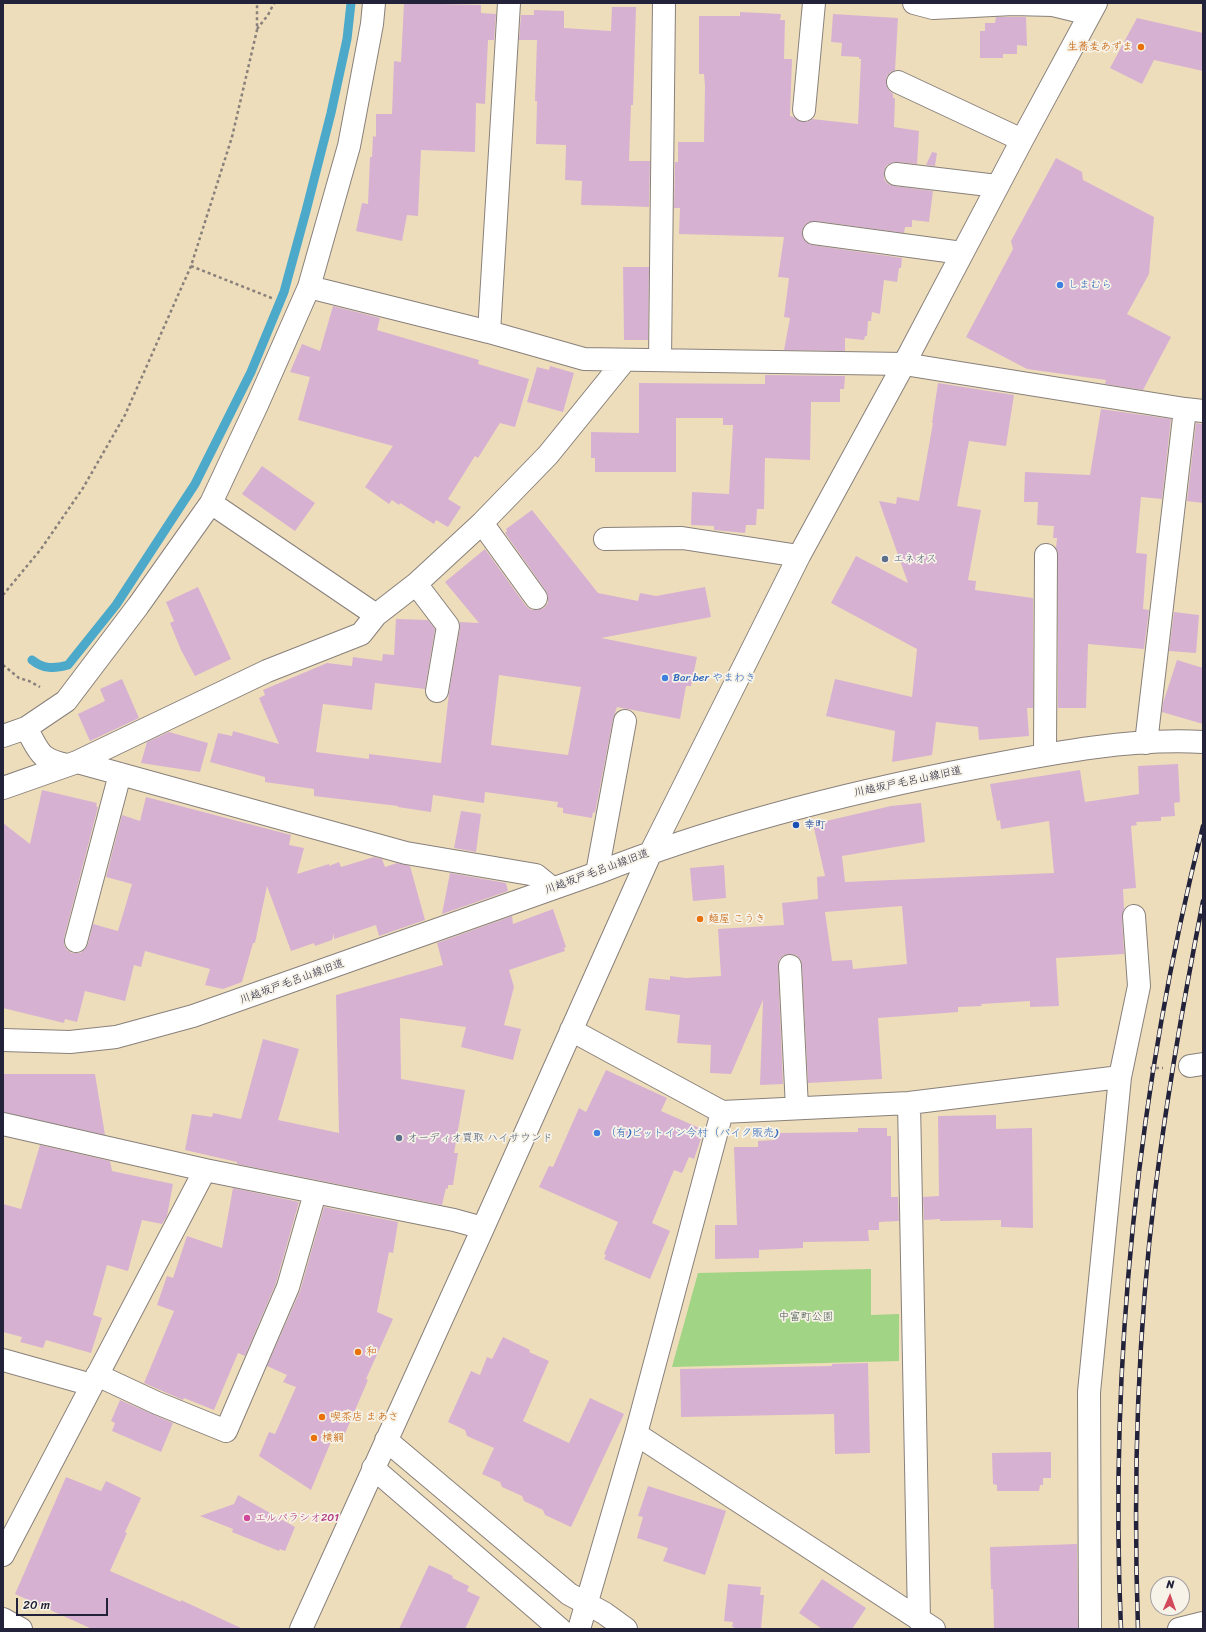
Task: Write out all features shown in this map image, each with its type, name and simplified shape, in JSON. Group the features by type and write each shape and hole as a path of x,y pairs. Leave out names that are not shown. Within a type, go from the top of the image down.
{"street":[{"path":"3,736 26,728 66,701 138,606 211,503 257,405 309,287 349,146 372,24 374,3"},
{"path":"490,332 509,3"},
{"path":"660,360 664,3"},
{"path":"804,110 814,3"},
{"path":"301,1629 483,1228 651,852 799,556 904,364 997,186 1093,9 1053,5 1014,4 933,8 914,3"},
{"path":"898,82 1022,140"},
{"path":"896,174 997,186"},
{"path":"814,233 962,253"},
{"path":"309,287 490,332 584,359 904,364 1194,410 1146,743"},
{"path":"3,788 72,764 267,671 361,634 376,614 416,584 482,522 548,455 625,360"},
{"path":"211,503 376,614"},
{"path":"482,522 536,598"},
{"path":"605,539 682,538 799,556"},
{"path":"1045,754 1046,555"},
{"path":"416,584 448,626 437,691"},
{"path":"598,874 625,721"},
{"path":"26,728 42,756 53,762 72,764 120,774 406,853 536,875 552,888"},
{"name":"川越坂戸毛呂山線旧道","path":"3,1040 70,1042 116,1037 194,1016 552,888 598,874 651,852 765,815 821,800 955,771 1045,754 1089,748 1146,743 1203,742"},
{"path":"76,941 120,774"},
{"path":"1090,1629 1089,1392 1120,1077 1138,986 1134,916"},
{"path":"790,966 797,1108"},
{"path":"571,1030 722,1112 909,1103 1120,1077"},
{"path":"909,1103 926,1624"},
{"path":"579,1629 585,1604 636,1434 722,1112"},
{"path":"3,1124 205,1170 454,1220 483,1228"},
{"path":"3,1555 205,1170"},
{"path":"3,1360 94,1380 157,1403 226,1431 288,1287 315,1193"},
{"path":"636,1434 926,1624"},
{"path":"386,1440 568,1594 604,1613 626,1629"},
{"path":"373,1468 560,1629"},
{"path":"3,1619 21,1629"},
{"path":"1179,1629 1203,1623"}],"path":[{"path":"3,594 41,549 83,488 126,415 191,266 232,137 257,30 257,3"},
{"path":"257,30 268,15 274,3"},
{"path":"191,266 270,298"},
{"path":"3,665 18,678"},
{"path":"1120,1077 1133,1069 1197,1065"}],"green space":[{"name":"中富町公園","path":"871,1269 871,1315 899,1314 899,1361 672,1367 698,1273"}],"building":[{"path":"404,3 481,5 481,13 496,14 494,40 488,40 485,104 476,103 475,152 421,150 418,216 407,215 402,241 356,231 362,203 368,204 370,157 372,157 373,136 376,137 376,114 392,114 394,61 401,62"},
{"path":"612,7 636,7 633,105 631,105 629,161 650,161 649,207 581,205 582,181 565,180 566,145 536,144 537,101 535,101 537,40 519,40 521,15 534,15 534,10 564,11 564,28 611,31"},
{"path":"740,12 781,14 780,20 785,20 784,59 792,59 790,116 803,122 812,119 858,124 861,59 859,59 859,57 841,56 842,43 831,42 833,14 898,18 895,70 887,76 886,83 888,89 893,94 893,98 895,98 894,127 919,131 917,164 897,162 891,163 886,166 884,179 888,184 894,186 933,191 929,222 912,220 912,227 905,227 904,233 816,221 809,222 804,226 802,232 803,238 807,243 812,245 902,258 897,282 884,280 880,314 872,312 871,321 868,321 867,336 865,336 864,340 845,338 845,351 784,350 790,318 784,317 789,278 778,277 784,237 679,234 680,208 674,208 675,162 678,162 678,142 704,142 705,86 704,74 699,74 699,16 740,16"},
{"path":"996,17 1026,17 1027,46 1017,45 1017,54 1003,54 1003,58 980,58 980,31 985,31 985,23 995,23"},
{"path":"1137,18 1203,33 1203,71 1154,60 1142,84 1110,68"},
{"path":"932,152 937,153 935,166 926,165"},
{"path":"1056,158 1082,172 1083,180 1154,217 1149,274 1127,314 1171,337 1143,390 1105,384 1106,380 1027,369 966,337 1013,249 1011,241"},
{"path":"623,267 649,267 648,340 624,340"},
{"path":"333,306 380,318 377,330 479,360 478,364 529,379 515,427 500,423 478,458 475,456 448,499 461,507 448,527 436,520 434,524 400,503 399,505 392,500 389,504 365,487 393,446 298,420 310,377 290,372 302,344 320,351"},
{"path":"550,366 574,373 563,412 527,402 537,367 549,370"},
{"path":"765,375 845,376 844,389 840,389 840,402 811,402 810,460 765,458 764,509 757,509 756,525 746,525 745,533 714,530 714,526 691,525 692,492 729,494 733,425 723,425 723,418 676,418 676,472 595,472 595,458 591,458 591,432 639,433 639,383 765,384"},
{"path":"938,383 1014,395 1006,446 969,441 957,506 981,510 968,580 976,581 975,590 1033,598 1033,708 1027,708 1029,736 979,740 978,727 936,722 932,755 892,762 895,731 826,716 835,679 912,697 917,649 831,603 856,556 908,583 879,501 896,504 897,497 919,501 933,423"},
{"path":"1101,409 1171,419 1162,499 1141,497 1136,553 1147,554 1143,609 1149,610 1144,649 1088,644 1086,708 1058,708 1057,538 1053,538 1054,526 1037,525 1038,502 1024,502 1025,472 1090,475"},
{"path":"1196,423 1203,424 1203,503 1187,501"},
{"path":"262,466 315,503 295,531 242,494"},
{"path":"532,510 598,593 638,601 640,593 656,596 705,587 711,617 601,638 697,657 691,686 686,686 680,719 617,707 613,719 595,813 593,812 592,818 563,813 563,808 557,807 558,802 485,792 484,803 433,795 431,812 398,806 314,796 314,789 265,782 265,777 210,762 218,733 232,736 233,731 279,744 259,698 265,695 263,690 327,663 352,666 353,657 382,661 383,654 394,655 396,619 428,620 435,629 425,689 375,683 372,710 323,704 316,752 369,759 369,754 441,763 449,693 460,622 479,623 445,582 485,549 526,606 531,610 537,610 544,608 548,603 546,591 505,533 507,531 506,529","holes":["499,675 581,687 568,755 491,745"]},
{"path":"198,587 231,659 195,676 181,650 170,623 174,621 166,602"},
{"path":"1174,612 1199,615 1196,653 1169,651"},
{"path":"1177,660 1203,668 1203,724 1162,712 1163,703"},
{"path":"122,679 139,718 90,741 78,714 105,701 100,689"},
{"path":"169,732 208,743 200,772 141,763 147,742"},
{"path":"1178,764 1180,802 1174,803 1175,816 1161,817 1161,821 1136,822 1137,825 1131,826 1136,888 1123,889 1124,909 1122,917 1124,954 1056,958 1059,1006 1030,1007 1030,1001 981,1004 982,1006 958,1007 958,1012 878,1018 882,1079 808,1083 802,965 801,960 796,955 784,955 779,960 778,967 783,1084 760,1085 763,1000 731,1074 710,1073 711,1045 677,1043 680,1015 645,1010 649,978 670,980 670,976 686,978 721,976 718,929 784,925 782,903 818,899 817,877 825,876 813,824 891,806 921,803 925,842 842,856 845,882 1054,873 1049,821 1001,829 1000,820 997,821 990,784 1080,770 1085,802 1139,794 1138,766","holes":["902,906 907,964 853,969 852,960 832,961 825,912"]},
{"path":"42,790 97,803 96,806 98,807 64,938 64,945 67,950 72,953 80,953 85,949 88,944 93,924 118,931 132,884 106,877 122,815 140,821 146,797 291,835 289,845 304,848 297,874 329,864 329,866 339,862 341,867 374,857 382,859 385,867 397,863 410,866 425,920 379,936 376,925 334,939 334,933 332,940 315,946 314,943 291,951 267,886 255,943 253,943 242,982 223,989 205,985 210,969 145,951 141,967 134,965 125,1001 85,991 77,1022 65,1019 64,1023 3,1008 3,823 30,844"},
{"path":"461,811 481,814 476,852 454,848"},
{"path":"724,865 726,898 693,901 690,868"},
{"path":"450,873 506,883 508,891 442,914"},
{"path":"553,909 566,947 564,948 565,951 509,970 514,987 504,1025 521,1029 513,1060 461,1047 466,1027 400,1018 401,1079 465,1090 454,1153 458,1153 453,1185 448,1185 448,1189 446,1188 442,1205 237,1164 237,1162 185,1150 192,1114 212,1117 213,1113 241,1119 263,1039 299,1049 278,1120 339,1133 336,995 443,965 437,943 512,916 513,924"},
{"path":"606,1070 667,1098 661,1111 704,1130 694,1159 689,1157 682,1173 674,1170 652,1223 670,1231 650,1279 604,1259 606,1255 604,1254 618,1222 539,1187 549,1166 553,1167 579,1108 586,1112"},
{"path":"3,1074 95,1074 105,1135 3,1112"},
{"path":"996,1115 996,1129 1032,1128 1033,1228 1001,1227 1001,1220 924,1220 923,1197 939,1196 938,1116"},
{"path":"858,1128 887,1128 887,1136 891,1136 891,1197 898,1197 899,1221 879,1222 879,1230 868,1230 869,1241 803,1242 803,1248 759,1250 759,1258 715,1259 715,1225 737,1225 734,1147 758,1147 758,1141 774,1140 774,1133 858,1132"},
{"path":"40,1145 110,1161 112,1171 173,1184 167,1216 162,1224 142,1220 128,1271 107,1265 93,1315 102,1318 91,1353 46,1340 43,1348 20,1342 22,1337 3,1332 3,1204 21,1209"},
{"path":"233,1188 299,1202 276,1283 245,1356 238,1353 214,1410 184,1398 183,1400 144,1383 174,1311 157,1305 167,1276 173,1278 187,1236 222,1248"},
{"path":"324,1207 398,1222 393,1253 389,1252 377,1312 393,1319 366,1379 368,1380 344,1436 335,1432 311,1490 259,1456 269,1432 275,1434 296,1387 283,1382 287,1375 267,1366 300,1291"},
{"path":"503,1337 530,1350 529,1352 549,1361 523,1421 569,1443 590,1398 624,1414 571,1527 545,1515 543,1510 524,1501 522,1496 502,1487 500,1482 482,1474 494,1448 467,1436 465,1430 448,1422 471,1371 480,1375 487,1357 492,1359"},
{"path":"868,1363 870,1453 835,1454 834,1414 681,1417 680,1369 832,1366 832,1364"},
{"path":"120,1400 173,1423 161,1452 112,1431 115,1423 111,1421"},
{"path":"1051,1452 1051,1478 1043,1478 1043,1485 1040,1485 1039,1491 997,1491 997,1485 993,1484 992,1453"},
{"path":"66,1477 101,1491 106,1481 141,1498 125,1532 127,1533 110,1571 181,1602 181,1600 243,1629 92,1629 15,1594"},
{"path":"648,1486 726,1511 705,1575 663,1561 668,1548 637,1538 643,1517 638,1516"},
{"path":"238,1495 295,1527 285,1551 280,1549 279,1551 232,1532 233,1529 200,1516 234,1504"},
{"path":"1077,1544 1078,1628 994,1629 990,1547"},
{"path":"429,1565 453,1576 452,1578 469,1586 467,1591 480,1597 465,1629 399,1629"},
{"path":"822,1579 866,1608 852,1629 822,1629 799,1613"},
{"path":"728,1584 761,1587 760,1595 764,1595 761,1629 734,1629 734,1627 732,1627 733,1622 724,1621"}],"waterway":[{"path":"32,660 45,667 68,665 116,605 195,484 251,372 284,292 306,211 331,113 347,39 351,3"}],"railway":[{"path":"1121,1629 1118,1529 1120,1428 1125,1326 1133,1224 1145,1123 1161,1023 1180,924 1203,826"},
{"path":"1138,1629 1136,1465 1140,1355 1144,1301 1155,1192 1170,1082 1203,901"}],"place":[{"name":"生蕎麦あずま","path":"1141,47"},
{"name":"しまむら","path":"1060,285"},
{"name":"エネオス","path":"885,559"},
{"name":"Bar ber やまわき","path":"665,678"},
{"name":"幸町","path":"796,825"},
{"name":"麺屋 こうき","path":"700,919"},
{"name":"（有)ピットイン今村（バイク販売)","path":"597,1133"},
{"name":"オーディオ買取 ハイサウンド","path":"399,1138"},
{"name":"和","path":"358,1352"},
{"name":"喫茶店 まあさ","path":"322,1417"},
{"name":"横綱","path":"314,1438"},
{"name":"エルパラシオ201","path":"247,1518"}]}
